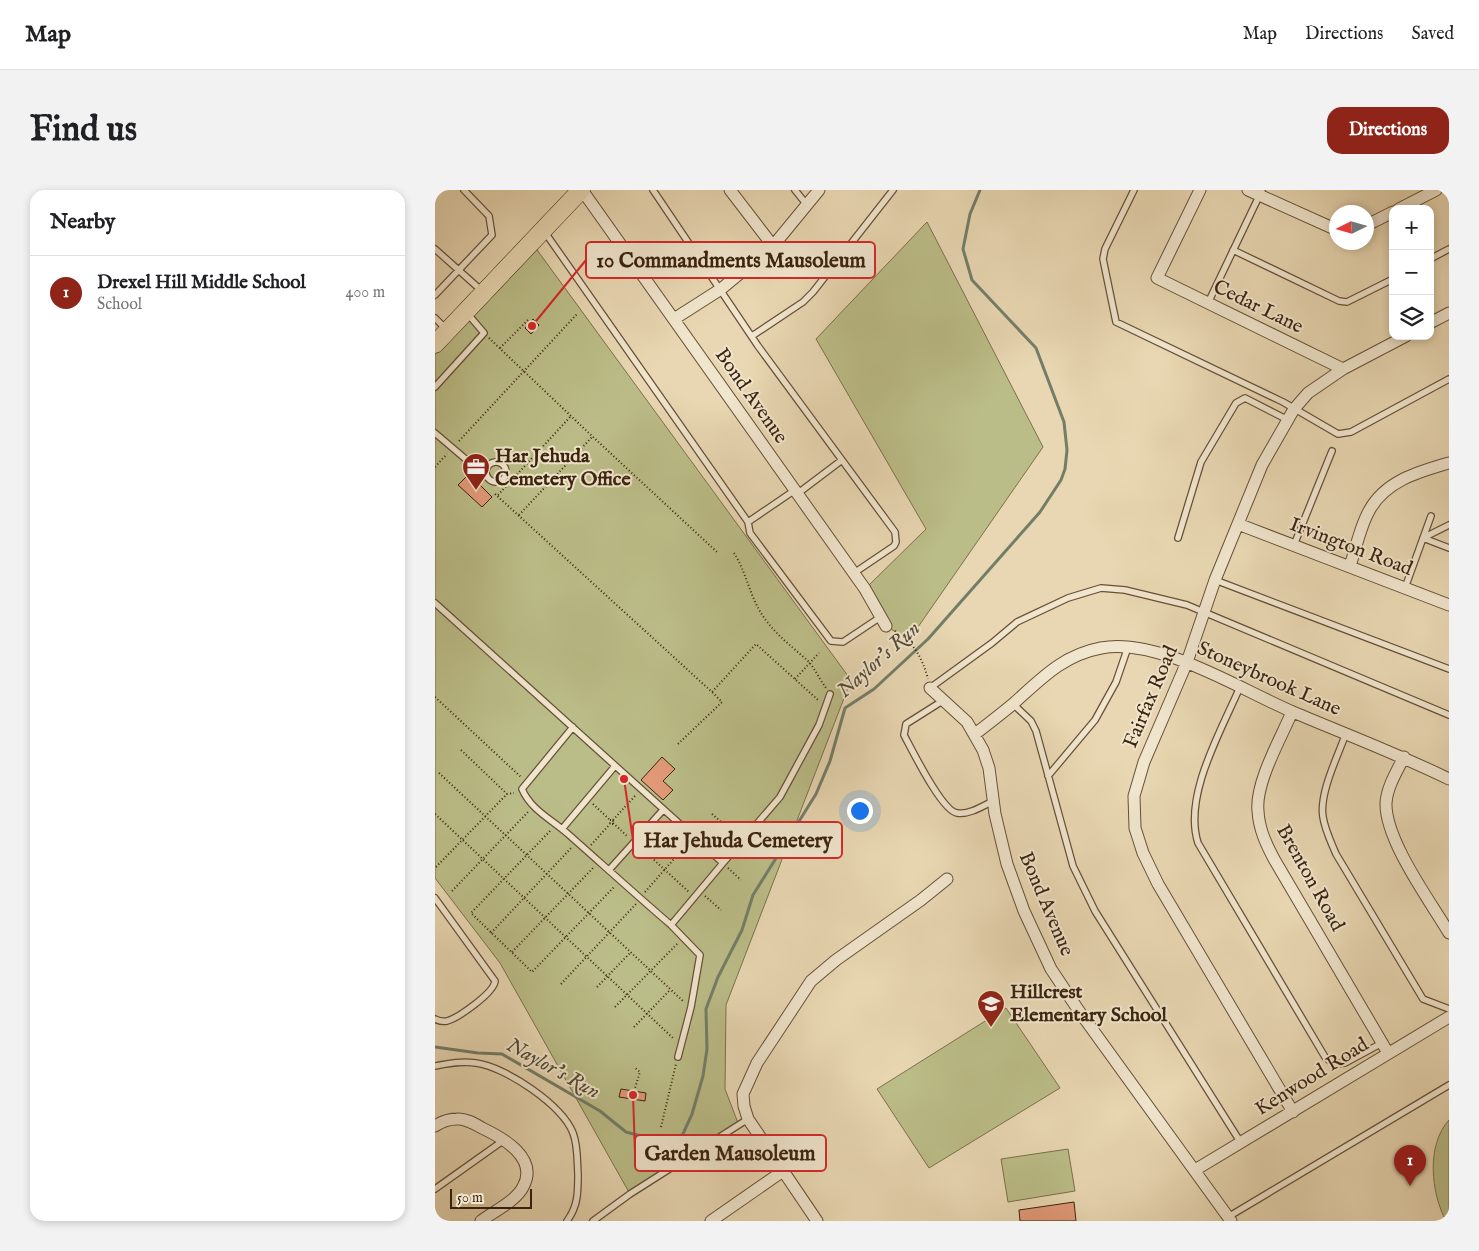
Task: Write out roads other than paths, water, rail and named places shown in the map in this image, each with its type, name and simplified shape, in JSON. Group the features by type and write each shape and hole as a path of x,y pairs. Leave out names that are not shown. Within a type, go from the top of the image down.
{"main road":[{"path":"435,344 582,190"}],"street":[{"name":"Bond Avenue","path":"582,190 854,574 884,621"},
{"path":"730,190 773,246"},
{"path":"675,320 721,289 773,246 819,190"},
{"name":"Cedar Lane","path":"1200,190 1157,278 1343,369"},
{"path":"1248,190 1260,193 1329,226"},
{"path":"1407,205 1436,190"},
{"path":"1374,222 1389,214"},
{"path":"1434,321 1449,313"},
{"name":"Fairfax Road","path":"1293,1112 1158,884 1143,854 1135,828 1135,796 1143,762 1187,662 1215,580 1262,465 1294,410 1308,393 1343,369 1397,340"},
{"path":"1350,566 1369,511 1383,493 1401,479 1449,463"},
{"name":"Irvington Road","path":"1238,524 1449,606"},
{"name":"Stoneybrook Lane","path":"975,734 1013,704 1039,679 1069,658 1102,648 1128,647 1187,662 1292,712 1404,756 1449,779"},
{"name":"Bond Avenue","path":"930,688 967,722 975,734 989,768 997,830 1015,888 1051,969 1079,1011 1230,1219"},
{"name":"Brenton Road","path":"1292,712 1259,794 1257,810 1260,828 1274,859 1385,1048"},
{"path":"1404,756 1388,790 1387,815 1396,842 1449,934"},
{"path":"816,1221 748,1120 743,1106 743,1094 757,1063 811,981 947,879"},
{"name":"Kenwood Road","path":"1195,1170 1293,1112 1385,1048 1449,1018"},
{"path":"435,1126 441,1122 458,1118 471,1122 515,1147 523,1158 527,1175 523,1188 481,1221"},
{"path":"711,1221 783,1171"}],"lane":[{"path":"435,295 492,235 489,216 464,190"},
{"path":"653,190 752,336 895,532 894,546 854,574"},
{"path":"795,190 807,205"},
{"path":"752,336 803,302 813,292 893,190"},
{"path":"1134,190 1105,249 1103,259 1116,322 1294,410 1338,434 1351,432 1449,379"},
{"path":"1208,303 1260,193"},
{"path":"543,230 749,522 750,533 831,641 843,642 884,621"},
{"path":"435,249 484,292"},
{"path":"1434,257 1449,249"},
{"path":"1233,250 1339,301 1347,302 1389,281"},
{"path":"435,386 484,333 466,311"},
{"path":"435,318 448,330"},
{"path":"1178,538 1201,462 1236,403 1245,398 1288,420"},
{"path":"435,433 489,479"},
{"path":"1294,545 1333,451"},
{"path":"749,522 842,460"},
{"path":"1405,588 1431,516"},
{"path":"1423,538 1449,525"},
{"path":"1423,538 1449,548"},
{"path":"1215,580 1449,669"},
{"path":"930,688 992,644 1017,622 1068,598 1101,588 1125,590 1187,605 1449,715"},
{"path":"435,603 723,864"},
{"path":"1048,776 1095,720 1116,682 1128,647"},
{"path":"1240,687 1195,798 1194,830 1198,843 1325,1057 1334,1064 1345,1063 1385,1048"},
{"path":"671,925 780,798 819,725 830,694"},
{"path":"944,700 906,724 904,735 941,801 953,812 965,813 993,801"},
{"path":"1013,704 1031,721 1073,866 1095,911 1241,1142"},
{"path":"573,727 523,789 533,807 599,861 671,925 700,955 691,1007 678,1057"},
{"path":"1346,734 1323,801 1326,832 1336,854 1423,998 1449,1009"},
{"path":"562,829 615,766"},
{"path":"609,870 663,810"},
{"path":"435,898 495,981 495,986 481,1000 449,1020 442,1022 435,1019"},
{"path":"435,1066 459,1061 479,1063 498,1070 546,1099 562,1114 573,1132 577,1151 578,1193 575,1210 567,1221"},
{"path":"1230,1219 1449,1086"},
{"path":"593,1221 630,1194 748,1120"},
{"path":"435,1189 504,1140"}],"waterway":[{"name":"Naylor's Run","path":"435,1047 502,1054 600,1111 626,1132 664,1142 681,1138 692,1114 703,1076 707,1049 706,1009 718,977 742,930 753,895 816,794 830,761 845,708 874,689 928,639 1040,512 1061,480 1065,469 1067,450 1064,422 1036,348 972,280 963,249 970,214 980,190"}],"place":[{"name":"10 Commandments Mausoleum","path":"532,326"},
{"name":"Har Jehuda Cemetery Office","path":"476,491"},
{"name":"Har Jehuda Cemetery","path":"624,779"},
{"name":"Hillcrest Elementary School","path":"991,1028"},
{"name":"Garden Mausoleum","path":"633,1095"},
{"name":"Drexel Hill Middle School","path":"1410,1186"}]}
